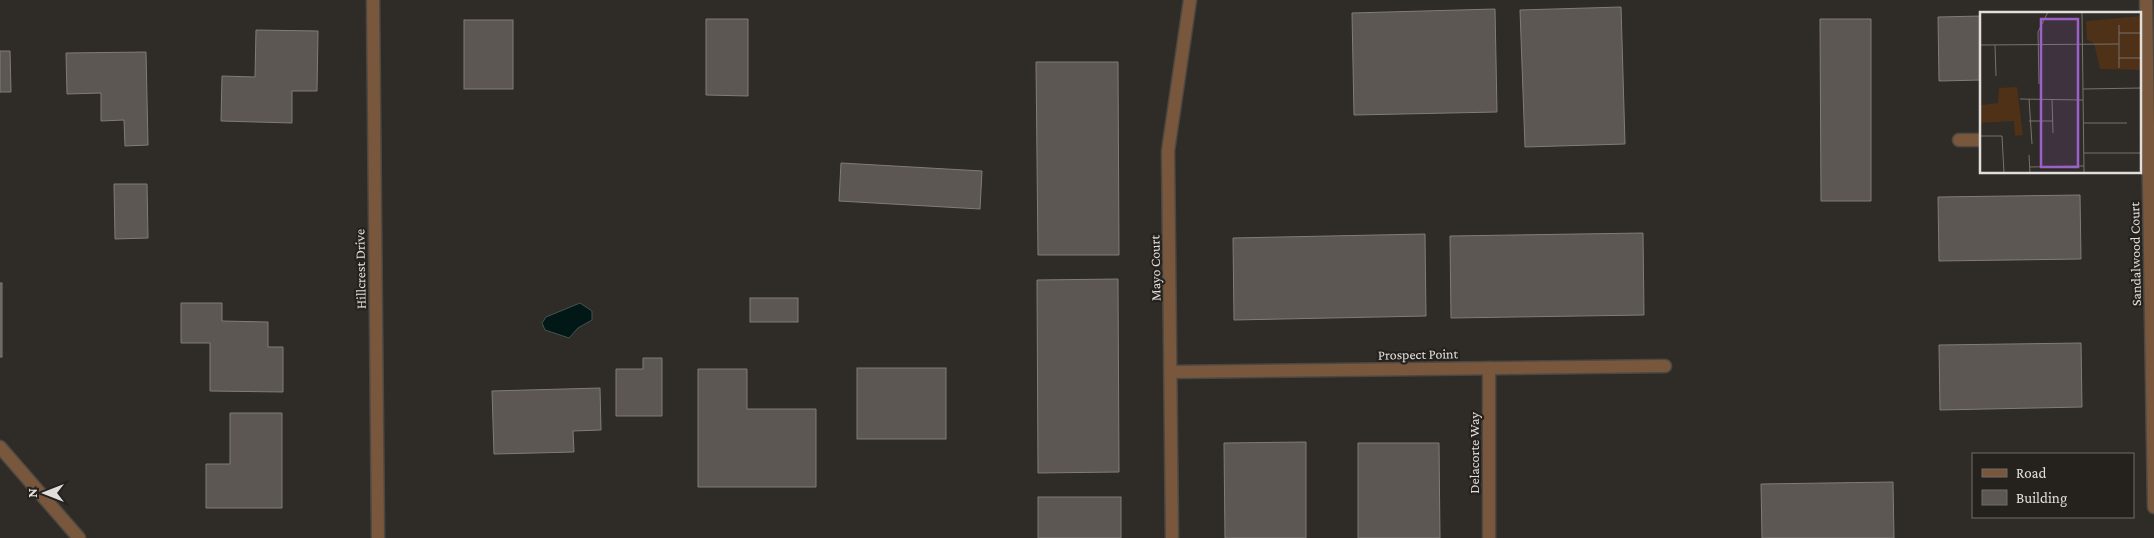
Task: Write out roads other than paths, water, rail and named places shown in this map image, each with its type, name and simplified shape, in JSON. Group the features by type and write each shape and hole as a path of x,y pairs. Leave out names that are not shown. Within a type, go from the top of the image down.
{"street":[{"name":"Hillcrest Drive","path":"373,0 378,538"},
{"name":"Mayo Court","path":"1172,538 1168,151 1190,0"},
{"name":"Sandalwood Court","path":"2146,0 2151,100 2144,134 2153,411 2154,507"},
{"path":"1959,140 1980,140"},
{"name":"Prospect Point","path":"1171,372 1665,366"},
{"name":"Delacorte Way","path":"1489,368 1489,538"},
{"path":"0,447 79,538"}]}
